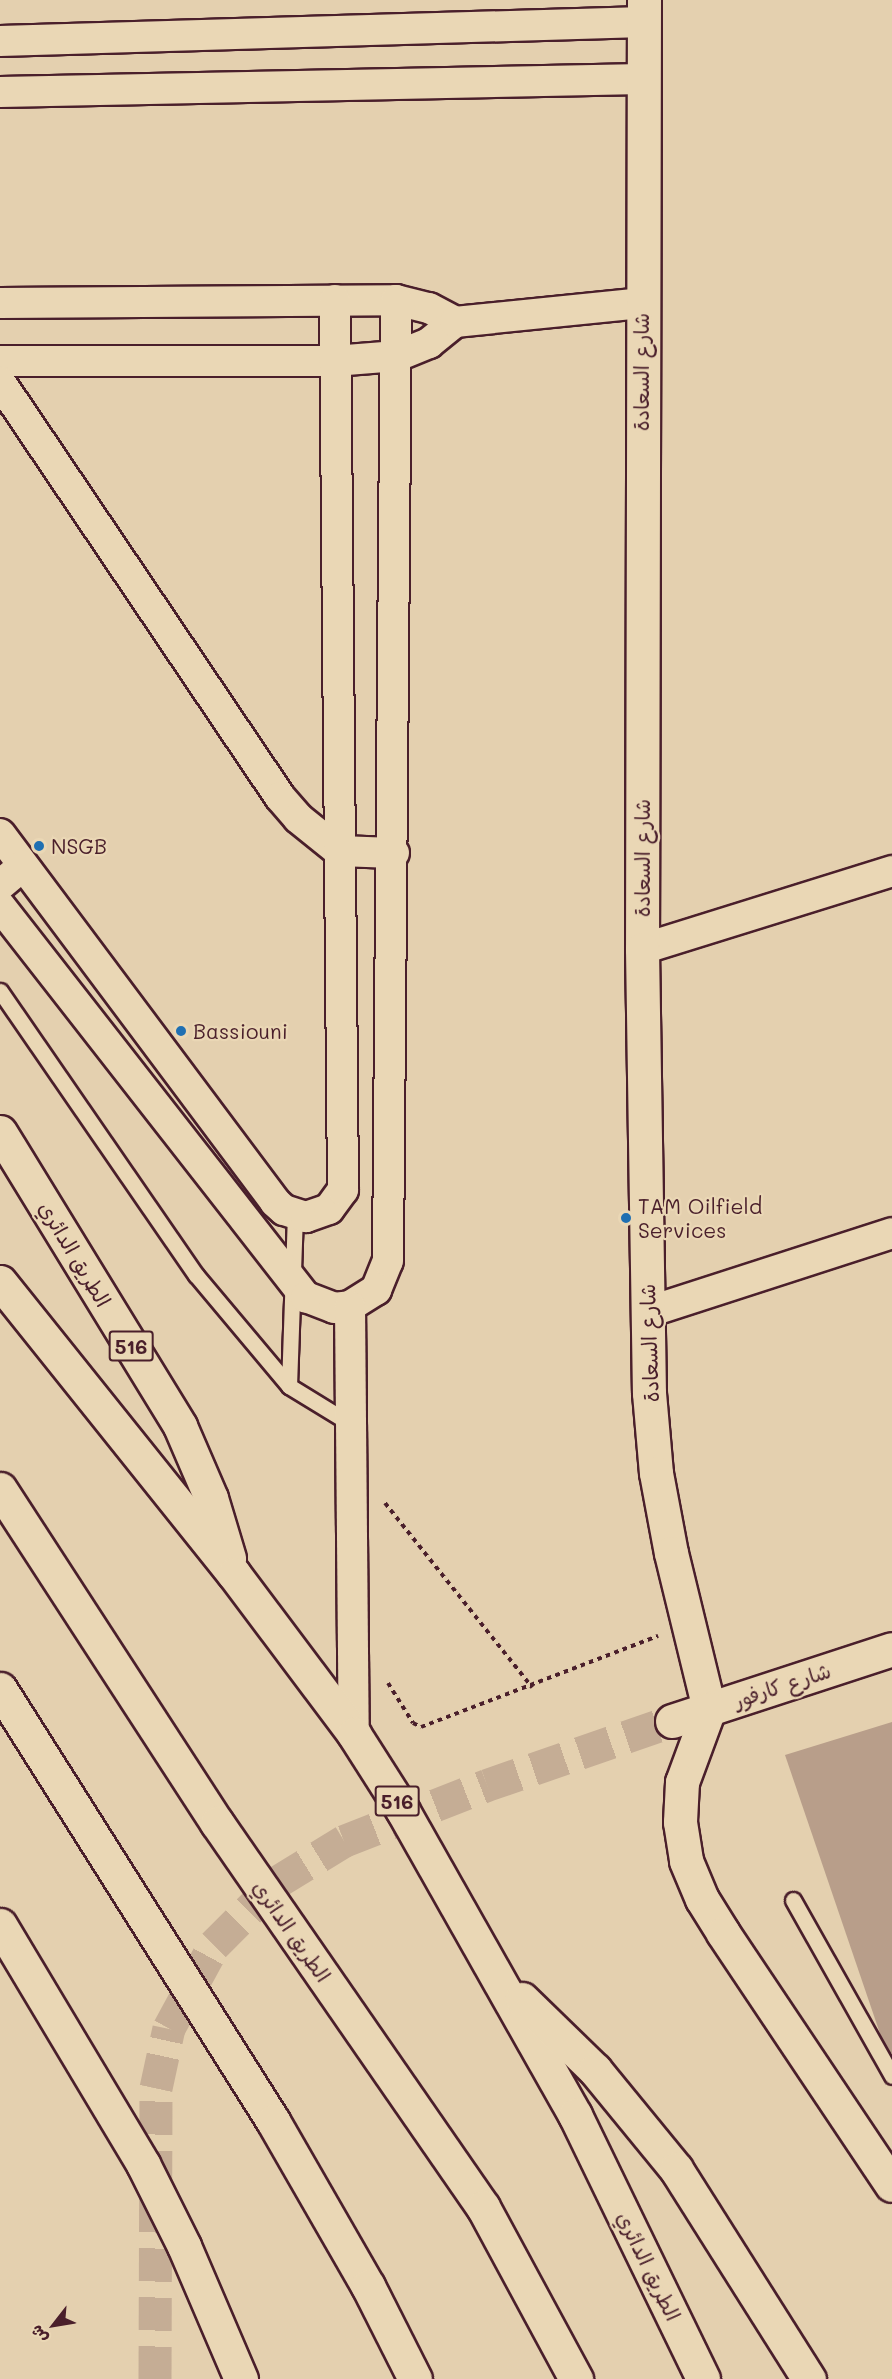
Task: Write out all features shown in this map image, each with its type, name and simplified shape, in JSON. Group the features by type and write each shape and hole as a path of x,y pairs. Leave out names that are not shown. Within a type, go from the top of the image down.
{"main road":[{"name":"شارع السعادة","path":"644,11 641,303 642,950 648,1312 656,1473 687,1624 709,1709"},
{"name":"الطريق الدائري","path":"0,1132 180,1426 211,1498 234,1574"},
{"name":"الطريق الدائري","path":"0,1282 234,1574 354,1734 449,1887 504,1983 575,2115 703,2379"},
{"name":"الطريق الدائري","path":"0,1489 217,1823 483,2207 576,2379"},
{"name":"شارع كارفور","path":"672,1721 892,1649"},
{"path":"0,1689 273,2121 368,2286 415,2379"},
{"path":"709,1709 682,1782 680,1822 686,1862 702,1899 723,1933 892,2185"},
{"path":"0,1925 143,2164 184,2246 241,2379"},
{"path":"504,1983 595,2070 656,2143 711,2221 809,2379"}],"street":[{"path":"0,41 644,11"},
{"path":"0,92 643,79"},
{"path":"0,834 275,1202 295,1215 319,1215 329,1209 343,1190 335,300"},
{"path":"0,303 396,300 429,308 455,322"},
{"path":"0,906 295,1285 319,1305 350,1306 376,1290 388,1261 394,853 396,300"},
{"path":"0,361 334,361 397,356 429,343 455,322 641,303"},
{"path":"0,382 280,797 298,818 339,851 394,853"},
{"path":"0,885 23,866"},
{"path":"642,950 892,871"},
{"path":"648,1312 892,1233"},
{"path":"350,1306 354,1734"}],"lane":[{"path":"0,991 196,1275 289,1386 351,1424"},
{"path":"289,1386 295,1285 295,1215"},
{"path":"793,1900 892,2076"}],"path":[{"path":"351,1461 532,1687"},
{"path":"383,1676 413,1723 421,1727 532,1687 687,1624"}],"building":[{"path":"892,1722 892,2053 887,2054 785,1755"}],"tunnel":[{"path":"155,2379 156,2088 169,2028 214,1945 277,1882 344,1841 487,1785 672,1721"}],"place":[{"name":"NSGB","path":"39,846"},
{"name":"Bassiouni","path":"181,1031"},
{"name":"TAM Oilfield Services","path":"626,1218"}]}
